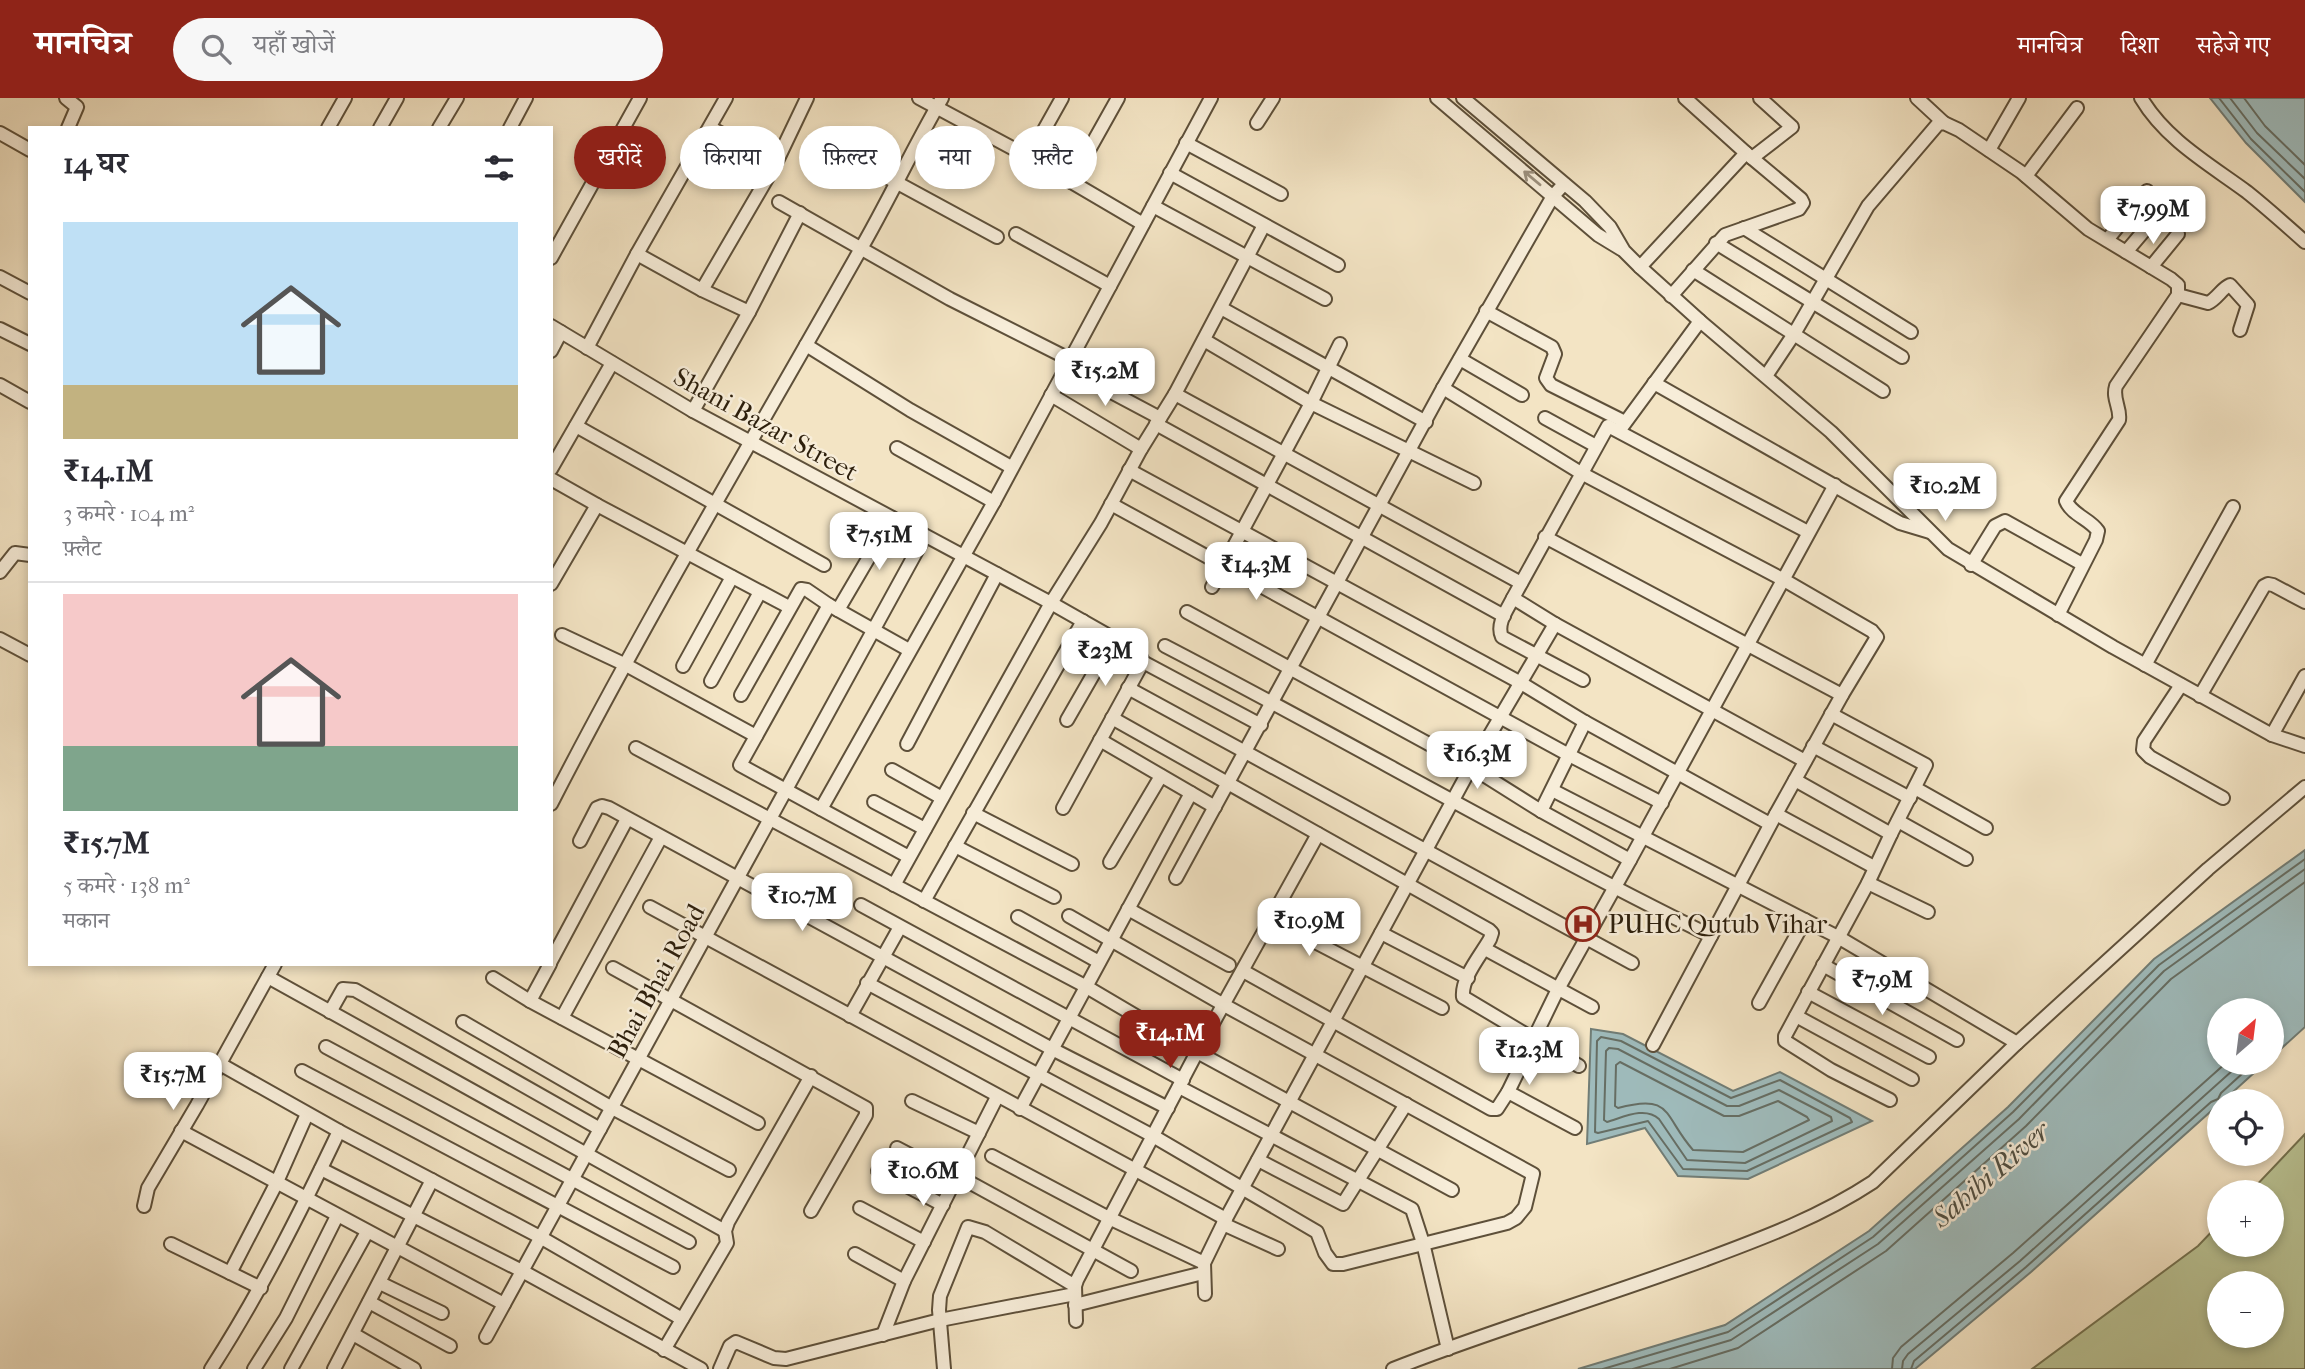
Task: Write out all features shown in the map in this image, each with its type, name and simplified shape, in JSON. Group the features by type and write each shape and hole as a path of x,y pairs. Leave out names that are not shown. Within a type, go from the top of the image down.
{"street":[{"path":"66,98 77,107 69,126"},
{"path":"329,126 345,98"},
{"path":"381,126 397,98"},
{"path":"440,126 457,98"},
{"path":"511,126 526,98"},
{"path":"553,254 640,98"},
{"path":"712,126 726,98"},
{"path":"785,144 807,98"},
{"path":"919,98 939,103 1009,145"},
{"path":"1046,126 1062,98"},
{"path":"1097,136 1118,98"},
{"path":"821,809 994,502 1211,98"},
{"path":"1257,123 1273,98"},
{"path":"1437,98 1598,235 1624,251 1671,296 1852,451 1948,550 2200,696 2272,735 2305,746"},
{"path":"1463,98 1585,201 1610,227 1624,251"},
{"path":"1671,296 1725,235 1799,209 1803,203 1685,98"},
{"path":"1640,267 1749,156 1792,127 1760,98"},
{"path":"1917,98 1944,123 1959,130 2025,176 2077,220 2178,285 2178,295 2116,386 2113,394 2120,414 2119,420 2066,501 2069,508 2093,524 2098,531 2058,615"},
{"path":"1989,150 2019,98"},
{"path":"2141,98 2157,120 2180,143 2248,194 2305,242"},
{"path":"901,174 939,103"},
{"path":"2025,176 2077,108"},
{"path":"1766,376 1794,334 1868,206 1931,131 1938,124 1944,123"},
{"path":"0,133 28,149"},
{"path":"1186,144 1281,194"},
{"path":"1170,173 1338,265"},
{"path":"587,348 680,181"},
{"path":"901,184 997,237"},
{"path":"1176,878 1486,311 1553,196 1564,184"},
{"path":"702,290 761,189"},
{"path":"553,800 893,189"},
{"path":"1083,189 1143,224"},
{"path":"2107,240 2147,191"},
{"path":"779,202 860,250 1069,364 1265,485 1504,616"},
{"path":"1153,206 1325,299"},
{"path":"693,411 800,214"},
{"path":"2126,252 2154,219"},
{"path":"894,885 1051,603 1175,394 1264,225"},
{"path":"1744,228 1911,332"},
{"path":"1016,234 1110,286"},
{"path":"2151,267 2178,234"},
{"path":"1716,243 1902,357"},
{"path":"637,254 749,312"},
{"path":"1693,270 1883,391"},
{"path":"0,277 28,292"},
{"path":"2178,295 2208,303 2230,285 2248,305 2240,330"},
{"path":"1221,308 1426,422"},
{"path":"1486,311 1552,347 1555,354 1546,378 1552,385 1808,532"},
{"path":"1622,426 1700,321"},
{"path":"0,329 28,343"},
{"name":"Shani Bazar Street","path":"556,329 693,411 1051,603 1139,653 1143,662 1261,725"},
{"path":"1204,340 1311,403 1474,483"},
{"path":"1212,587 1340,344"},
{"path":"806,345 910,410 1011,467"},
{"path":"1460,359 1522,395"},
{"path":"553,466 612,363"},
{"path":"1654,383 1900,523 1931,533"},
{"path":"0,385 28,401"},
{"path":"1443,388 1581,473 1784,580 1876,634 1876,642 1813,746 1653,1045"},
{"path":"1175,394 1521,583"},
{"path":"1051,395 1141,449"},
{"path":"1545,418 1596,446"},
{"path":"576,426 824,565"},
{"path":"1583,680 1499,632 1513,598 1596,446 1608,426 1622,426"},
{"path":"897,448 994,502"},
{"path":"1129,470 1521,683 1678,773 1874,867"},
{"path":"553,480 789,607"},
{"path":"1242,971 1491,1109 1500,1107 1558,989 1616,889 1835,485"},
{"path":"553,581 597,505"},
{"path":"1111,505 1662,803"},
{"path":"2146,665 2233,507"},
{"path":"892,518 834,608 740,765 909,857"},
{"path":"1971,565 1995,526 2005,521 2082,564"},
{"name":"Bhai Bhai Road","path":"485,1337 925,536"},
{"path":"1545,537 1842,695"},
{"path":"0,572 15,553 28,555"},
{"path":"907,744 997,574"},
{"path":"683,666 732,577"},
{"path":"2200,696 2264,586 2268,583 2303,596"},
{"path":"741,695 789,607 804,589 909,650"},
{"path":"711,681 760,592"},
{"path":"1513,598 1555,624 1805,761"},
{"path":"1187,612 1471,767 1541,811 1630,860"},
{"path":"924,901 1083,621"},
{"path":"1205,1294 1203,1268 1225,1221 1471,767 1555,624"},
{"path":"562,635 626,665 756,736"},
{"path":"0,639 28,654"},
{"path":"1067,720 1113,640"},
{"path":"1165,646 1616,889 1711,936"},
{"path":"1063,808 1143,662"},
{"path":"2272,735 2305,676"},
{"path":"2180,685 2144,741 2143,750 2150,757 2223,798"},
{"path":"1129,688 1632,963"},
{"path":"1831,714 1926,767 1868,883 1785,1036 1785,1041 1830,1070 1891,1100"},
{"path":"1112,718 1489,930 1492,933 1462,993 1466,1001 1579,1066"},
{"path":"1541,811 1585,722"},
{"path":"1100,740 1215,807"},
{"path":"1813,746 1986,828"},
{"path":"636,748 1085,986 1198,1052 1452,1190"},
{"path":"892,770 942,799"},
{"path":"1110,862 1161,776"},
{"path":"1795,780 1891,834"},
{"path":"1393,1369 1646,1282 1769,1236 1849,1198 1873,1182 2017,1043 2208,869 2305,787"},
{"path":"1552,790 1838,937 2017,1043"},
{"path":"1020,1109 1191,793"},
{"path":"874,802 925,829"},
{"path":"580,841 597,808 609,808 1052,1049 1168,1108"},
{"path":"972,813 1072,864"},
{"path":"553,959 627,819"},
{"path":"1898,821 1966,859"},
{"path":"1076,1321 1075,1295 1093,1250 1318,834"},
{"path":"562,1018 661,837"},
{"path":"954,846 1054,897"},
{"path":"1868,883 1928,912"},
{"path":"861,905 1068,1018 1271,1136 1412,1209 1423,1243 1448,1349"},
{"path":"650,907 1278,1249"},
{"path":"1128,909 1229,965"},
{"path":"867,983 1153,1136 1317,1233 1325,1254 1333,1264 1343,1264 1501,1226 1513,1220 1525,1207 1533,1174 1224,1005 1069,916"},
{"path":"1018,917 1099,962"},
{"path":"1271,919 1442,1009"},
{"path":"1759,1003 1805,920"},
{"path":"849,1016 901,927"},
{"path":"1381,933 1468,978"},
{"path":"1485,949 1592,1007"},
{"path":"1823,965 1957,1040"},
{"path":"144,1206 148,1188 274,966"},
{"path":"530,1001 549,966"},
{"path":"613,968 862,1104 867,1112 811,1211"},
{"path":"268,977 725,1231"},
{"path":"492,978 638,1060 758,1123"},
{"path":"330,1012 343,989 355,990 600,1129"},
{"path":"1808,992 1929,1057"},
{"path":"1796,1016 1912,1079"},
{"path":"463,1022 612,1108 729,1170"},
{"path":"326,1048 689,1242"},
{"path":"220,1064 307,1114 540,1237 682,1319"},
{"path":"302,1071 673,1267"},
{"path":"664,1350 727,1243 725,1231 811,1076"},
{"path":"1508,1092 1575,1128"},
{"path":"883,1335 904,1281 997,1097"},
{"path":"912,1101 979,1133"},
{"path":"1258,1160 1339,1204 1345,1202 1406,1104"},
{"path":"230,1273 276,1184 307,1114"},
{"path":"181,1131 504,1304"},
{"path":"212,1369 261,1287 307,1200 339,1131"},
{"path":"897,1148 957,1177 1131,1271"},
{"path":"992,1156 1203,1268"},
{"path":"321,1169 522,1271 701,1369"},
{"path":"878,1171 943,1205"},
{"path":"338,1368 432,1180"},
{"path":"860,1208 925,1242"},
{"path":"254,1369 286,1318 337,1216"},
{"path":"944,1369 940,1296 942,1285 968,1227 985,1232 1075,1295"},
{"path":"291,1369 367,1232"},
{"path":"171,1244 261,1287"},
{"path":"855,1254 904,1281"},
{"path":"720,1369 730,1346 736,1342 774,1358 786,1359 940,1320 1203,1268"},
{"path":"380,1283 442,1313"},
{"path":"369,1302 450,1346"},
{"path":"353,1334 413,1369"}],"green space":[{"path":"2305,1134 2305,1369 2032,1369 2207,1237 2207,1257 2284,1257 2284,1180 2261,1180 2275,1166 2284,1166 2284,1156"}],"water":[{"path":"2210,98 2305,98 2305,202 2246,143"},
{"name":"Sahibi River","path":"2305,850 2305,1027 2284,1046 2284,998 2207,998 2207,1075 2252,1075 2236,1089 2207,1089 2207,1115 2031,1272 1915,1369 1578,1369 1725,1325 1869,1231 2008,1107 2154,959"},
{"path":"1591,1029 1623,1034 1733,1091 1780,1072 1872,1121 1748,1179 1678,1176 1645,1128 1587,1144"}],"place":[{"name":"PUHC Qutub Vihar","path":"1583,924"}]}
